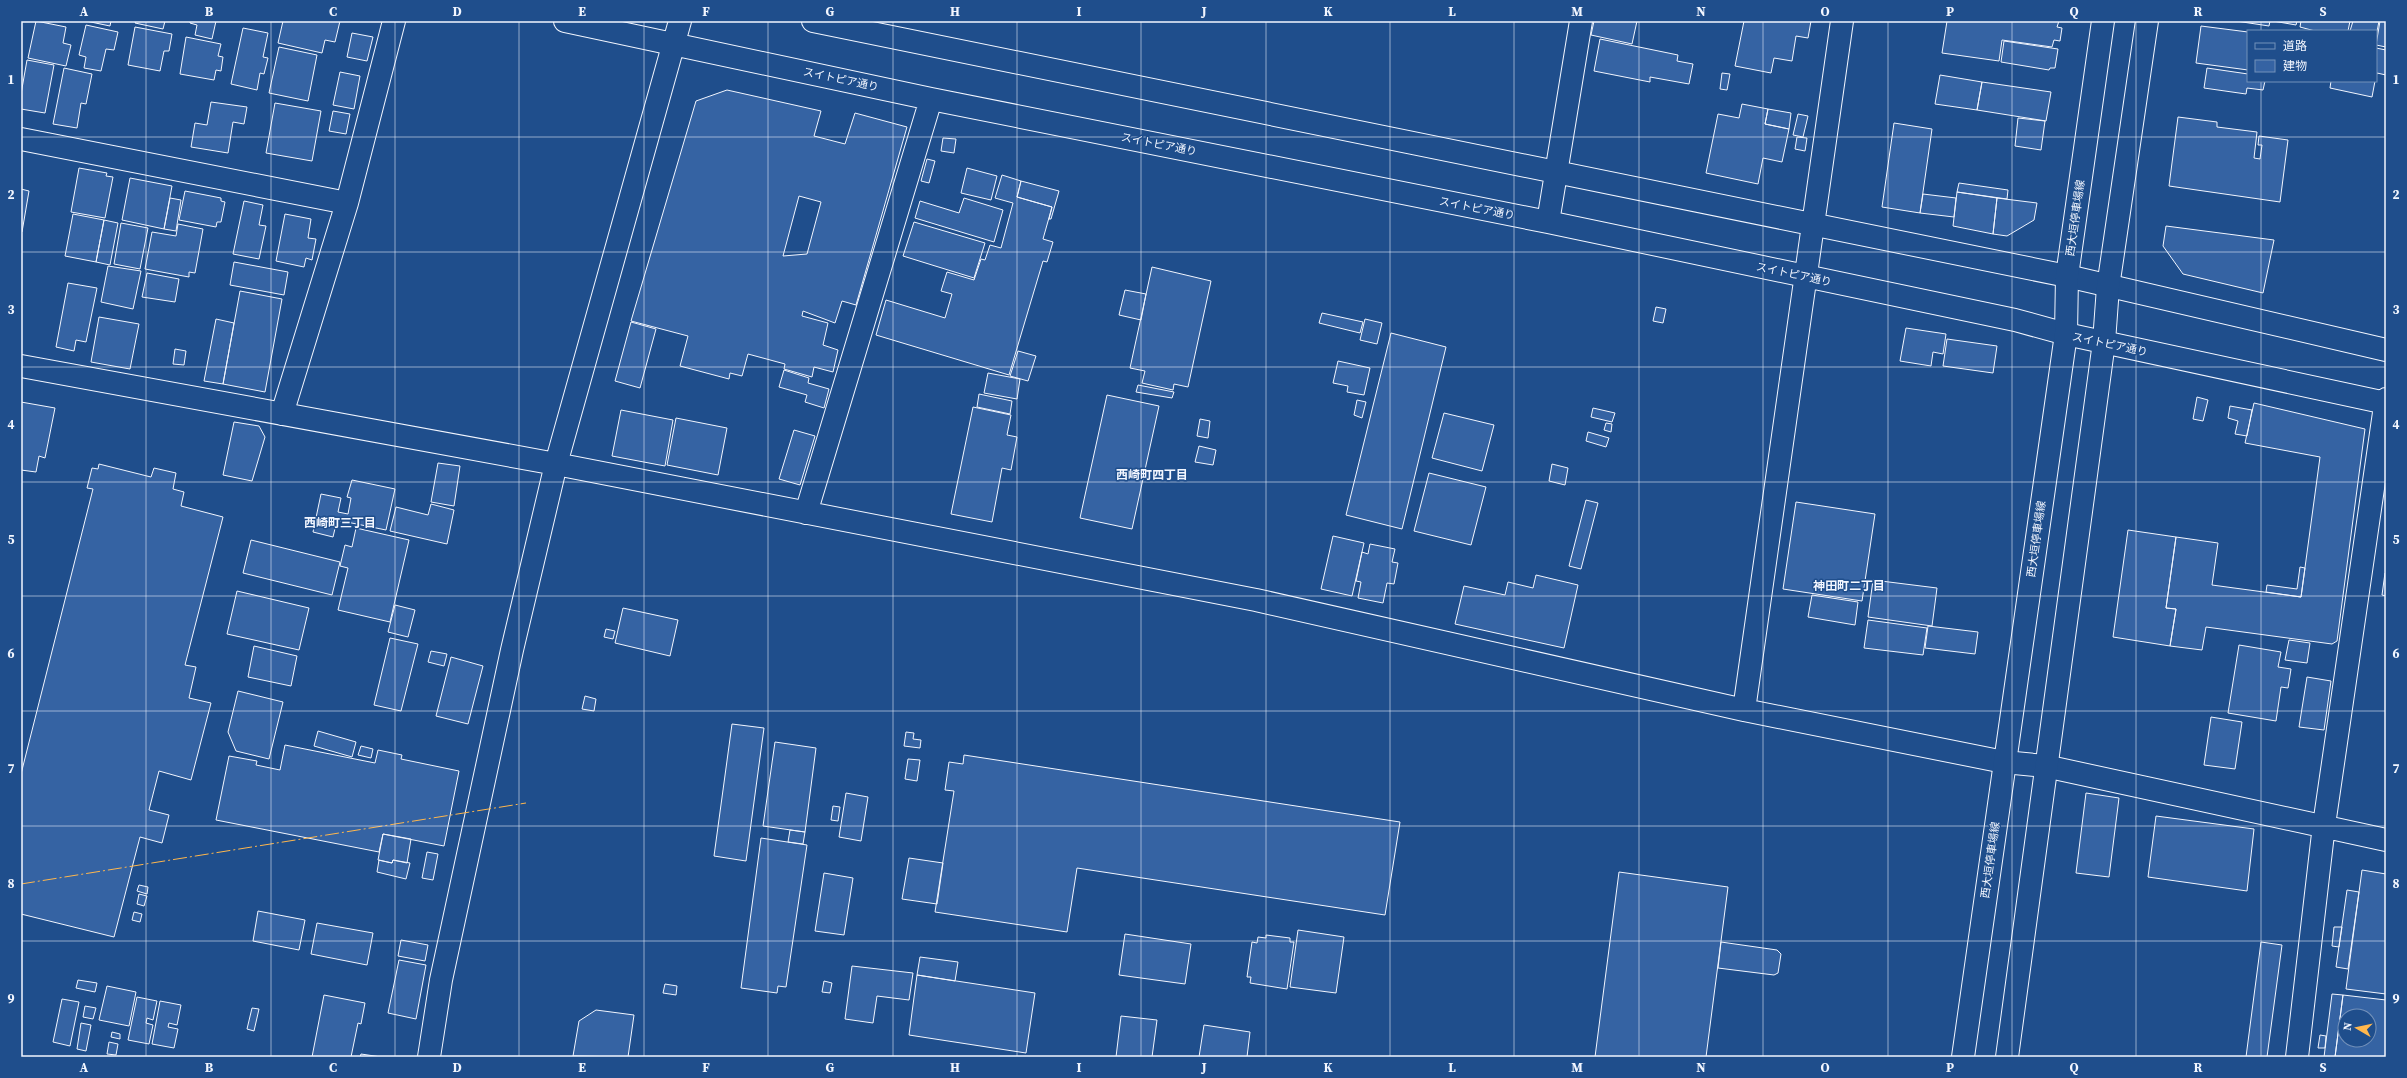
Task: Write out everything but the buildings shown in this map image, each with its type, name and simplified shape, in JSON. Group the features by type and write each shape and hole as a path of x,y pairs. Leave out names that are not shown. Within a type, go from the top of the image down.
{"street":[{"path":"282,414 347,203 394,21"},
{"name":"スイトピア通り","path":"565,21 674,42 931,99 1548,222 2015,320 2066,334 2386,401"},
{"path":"429,1057 441,980 512,650 556,464 680,21"},
{"path":"813,21 1556,173 1814,223 2067,276 2108,287 2386,350"},
{"path":"1548,222 1580,21"},
{"path":"1744,710 1842,21"},
{"name":"西大垣停車場線","path":"1964,1057 2004,762 2066,334 2067,276 2103,21"},
{"path":"2007,1057 2045,766 2104,342 2108,287 2147,21"},
{"path":"806,513 931,99"},
{"path":"21,139 347,203"},
{"path":"21,366 556,464 1256,600 1744,710 2004,762 2045,766 2324,825 2386,840"},
{"path":"2297,1057 2324,825 2386,401"}],"power":[{"path":"21,884 526,803"}],"district":[{"name":"西崎町四丁目","path":"1152,475"},
{"name":"西崎町三丁目","path":"340,523"},
{"name":"神田町二丁目","path":"1849,586"}]}
